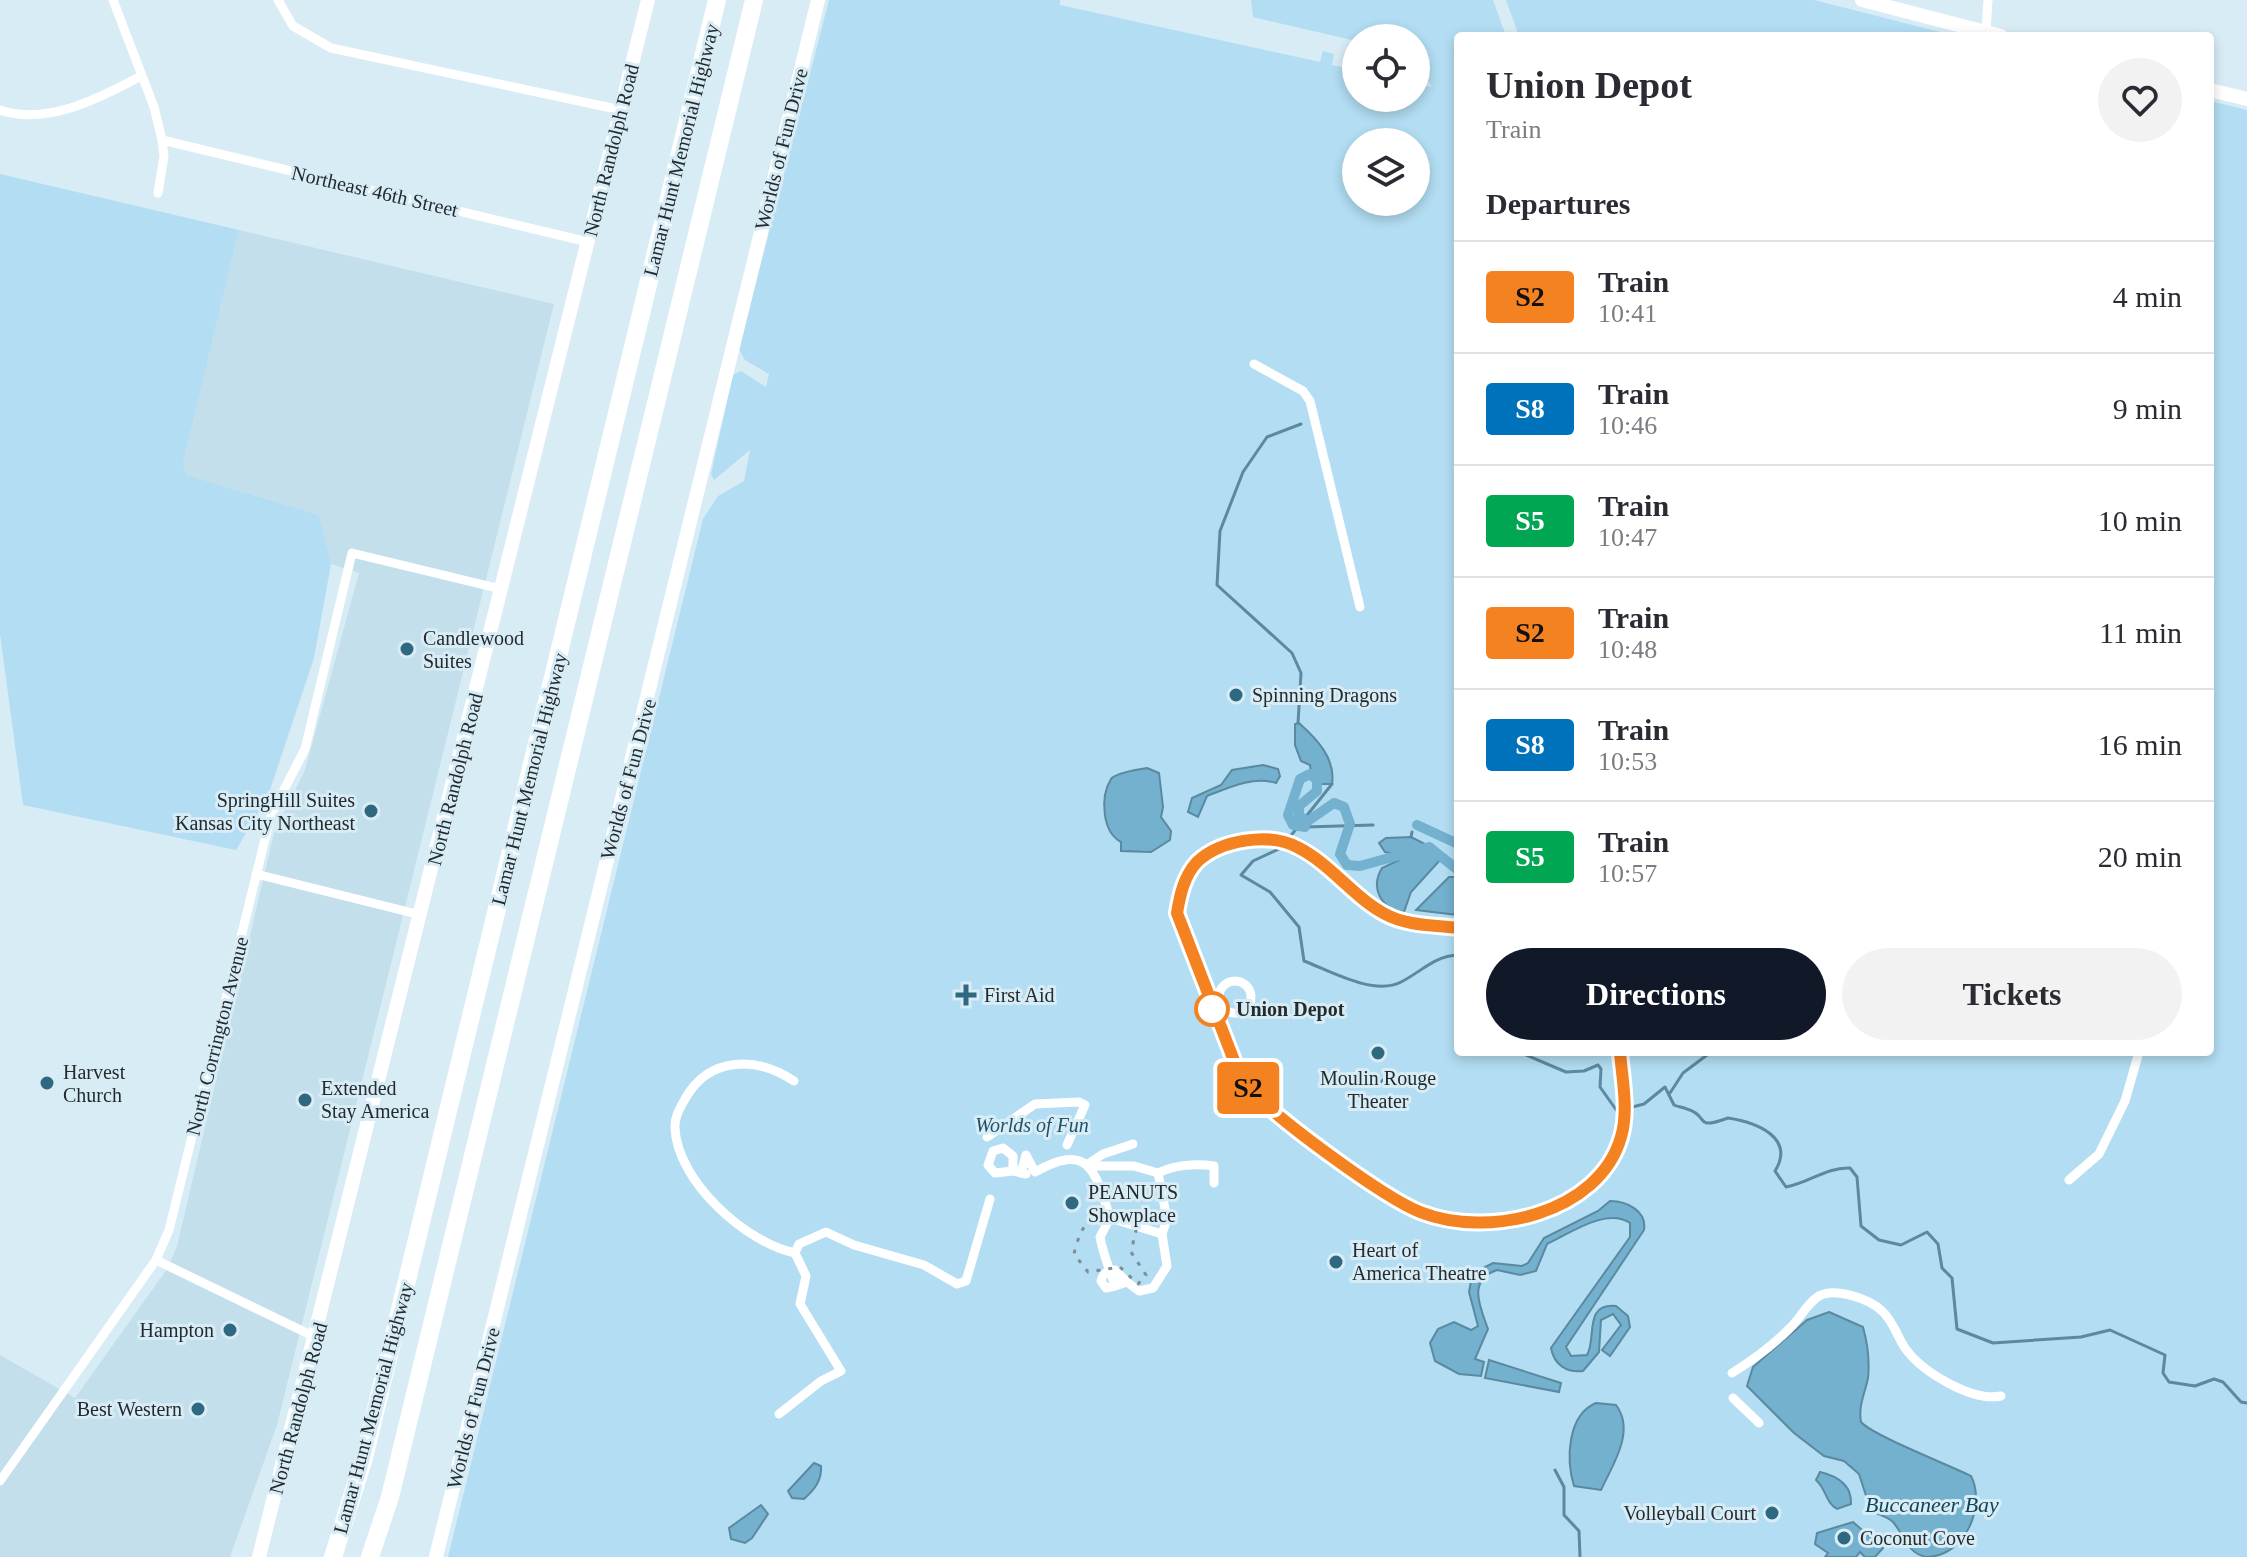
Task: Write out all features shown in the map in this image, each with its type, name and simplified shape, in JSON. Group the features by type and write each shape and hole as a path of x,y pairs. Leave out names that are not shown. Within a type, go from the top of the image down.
{"highway":[{"name":"Lamar Hunt Memorial Highway","path":"333,1557 364,1458 717,0"},
{"name":"Lamar Hunt Memorial Highway","path":"370,1557 390,1497 754,0"}],"main road":[{"name":"Worlds of Fun Drive","path":"436,1557 818,0"},
{"path":"1862,0 1986,32"},
{"name":"North Randolph Road","path":"259,1557 317,1338 621,110 645,2"},
{"path":"2214,91 2247,99"}],"street":[{"path":"113,0 162,140 164,156 158,193"},
{"path":"278,0 293,26 331,48 621,110"},
{"path":"1986,32 1988,0"},
{"path":"0,110 27,115 43,114 105,95 141,76"},
{"name":"Northeast 46th Street","path":"162,140 588,242"},
{"path":"1254,364 1303,391 1310,401 1360,607"},
{"name":"North Corrington Avenue","path":"0,1481 156,1260 169,1230 271,815 305,749 352,553 501,589"},
{"path":"256,874 421,915"},
{"path":"2069,1180 2099,1154 2125,1101 2138,1056"},
{"path":"779,1414 821,1381 841,1371 800,1304 806,1276 795,1253 759,1239 707,1197 678,1145 674,1126 693,1085 730,1064 765,1065 794,1081"},
{"path":"987,1137 1035,1104 1079,1102 1085,1105 1067,1145 1062,1148 1060,1158"},
{"path":"1089,1165 1103,1154 1133,1144"},
{"path":"1067,1145 1074,1157 1089,1165 1134,1166 1158,1173 1179,1166 1214,1166 1214,1183"},
{"path":"1025,1173 1060,1158 1074,1157"},
{"path":"1089,1165 1110,1218 1100,1237 1115,1286 1127,1282"},
{"path":"1110,1270 1120,1272 1139,1291 1153,1288 1167,1266 1162,1234 1167,1219 1158,1173"},
{"path":"795,1253 799,1244 826,1232 854,1245 924,1265 957,1284 966,1281 990,1199"},
{"path":"1110,1218 1162,1234"},
{"path":"156,1260 317,1338"},
{"path":"1732,1373 1777,1341 1819,1296 1836,1293 1865,1301 1884,1312 1906,1349 1922,1364 1971,1392 1990,1398 2001,1396"},
{"path":"1733,1398 1759,1423"}],"shaded area":[{"path":"239,230 554,304 277,1425 230,1557 0,1557 0,1355 75,1398 167,1269 177,1246 274,833 305,770 359,573 331,564 319,515 187,475 183,464"}],"green space":[{"name":"Worlds of Fun","path":"829,0 1060,0 1060,5 1320,62 1323,51 1334,54 1332,65 1342,67 1342,112 1430,112 1430,24 1342,24 1342,38 1253,17 1251,0 1493,0 1505,32 1454,32 1454,1056 2214,1056 2214,102 2247,110 2247,1557 448,1557 703,519 718,496 744,481 750,450 714,480 711,474 733,375 741,371 766,387 769,374 745,360 739,349"},
{"path":"1506,0 1814,0 1940,32 1518,32"},
{"path":"0,174 239,230 183,464 187,475 319,515 331,564 314,658 268,796 236,850 23,805 0,634"}],"water":[{"path":"1299,723 1328,758 1332,784 1322,784 1305,774 1311,772 1310,765 1301,761 1295,745 1295,724"},
{"path":"1263,765 1278,769 1280,776 1276,783 1259,781 1233,786 1207,796 1198,817 1188,812 1192,798 1221,785 1232,770"},
{"path":"1147,768 1159,773 1163,807 1161,817 1171,831 1170,840 1151,852 1121,851 1121,842 1110,830 1105,814 1107,786 1118,775"},
{"path":"1411,837 1427,845 1441,859 1411,892 1404,912 1389,907 1380,896 1377,883 1382,868 1399,860 1400,855 1385,852 1379,843 1386,838"},
{"path":"1449,877 1454,877 1454,915 1416,910"},
{"path":"1610,1201 1623,1203 1639,1212 1644,1230 1566,1347 1571,1356 1587,1355 1595,1316 1599,1310 1616,1306 1628,1316 1630,1327 1610,1356 1602,1350 1621,1325 1613,1314 1601,1320 1599,1352 1583,1371 1562,1367 1551,1348 1630,1237 1630,1223 1610,1218 1588,1224 1547,1244 1536,1271 1520,1275 1497,1270 1482,1280 1478,1295 1488,1329 1475,1359 1484,1362 1481,1376 1459,1374 1435,1361 1430,1343 1438,1329 1454,1322 1471,1330 1478,1326 1469,1292 1471,1281 1481,1269 1493,1263 1522,1266 1528,1263 1544,1238 1598,1211"},
{"name":"Buccaneer Bay","path":"1829,1312 1863,1327 1869,1365 1861,1422 1895,1442 1971,1476 1976,1501 1969,1527 1962,1539 1940,1555 1926,1557 1914,1552 1893,1522 1871,1511 1859,1474 1844,1461 1824,1456 1794,1433 1747,1386 1753,1367 1807,1320"},
{"path":"1489,1360 1561,1383 1559,1392 1485,1378"},
{"path":"1596,1403 1616,1405 1624,1426 1620,1448 1601,1490 1574,1486 1570,1464 1574,1428 1586,1409"},
{"path":"814,1463 821,1466 817,1485 804,1499 792,1498 788,1491"},
{"path":"1820,1472 1846,1486 1851,1504 1837,1509 1833,1506 1816,1480"},
{"path":"761,1505 768,1514 752,1538 745,1543 731,1539 729,1528"},
{"name":"Coconut Cove","path":"1853,1522 1883,1548 1875,1557 1865,1557 1860,1552 1856,1557 1825,1557 1828,1553 1815,1544 1817,1533"}],"waterway":[{"path":"1298,723 1301,673 1292,653 1217,585 1220,531 1243,472 1267,437 1301,424"},
{"path":"1305,827 1293,825 1288,815 1300,779 1310,774 1317,780 1317,791 1299,806 1299,816 1308,821 1334,803 1344,807 1350,824 1340,854 1347,865 1360,866 1429,847 1454,867"},
{"path":"1332,784 1281,848 1253,861 1241,875 1270,892 1299,927 1304,961 1352,980 1390,986 1435,961 1454,955"},
{"path":"1305,827 1373,825"},
{"path":"1417,825 1454,842"},
{"path":"1411,837 1412,832"},
{"path":"1528,1056 1566,1072 1584,1071 1598,1065 1601,1069 1600,1087 1617,1111 1644,1104 1665,1087 1674,1105 1694,1112 1706,1123 1728,1118 1750,1123 1770,1133 1780,1149 1775,1171 1786,1187 1833,1170 1850,1168 1857,1177 1861,1226 1879,1240 1901,1245 1927,1232 1938,1244 1942,1268 1952,1278 1957,1329 1993,1343 2081,1337 2110,1330 2165,1355 2163,1373 2169,1382 2195,1386 2214,1379 2223,1382 2241,1402 2247,1403"},
{"path":"1670,1093 1683,1073 1706,1056"},
{"path":"1378,1085 1383,1080 1427,1078"},
{"path":"1555,1470 1564,1487 1564,1515 1579,1531 1580,1557"}],"railway":[{"path":"1454,928 1395,919 1374,907 1311,855 1283,842 1265,840 1228,845 1198,864 1180,894 1177,913 1186,946 1208,1001 1248,1087 1333,1157 1386,1193 1426,1214 1482,1222 1512,1219 1568,1201 1591,1184 1609,1163 1621,1137 1624,1094 1620,1056"},
{"path":"1097,1212 1124,1214 1137,1226 1131,1252 1146,1275 1138,1284 1120,1267 1088,1272 1074,1254 1085,1226 1097,1212"}],"train":[{"name":"S2","path":"1454,928 1414,924 1385,914 1303,850 1267,839 1218,849 1197,863 1183,886 1177,913 1179,925 1238,1071 1248,1087 1268,1106 1386,1193 1428,1215 1463,1221 1515,1218 1557,1204 1590,1186 1610,1164 1623,1130 1625,1112 1620,1056"}],"place":[{"name":"Candlewood Suites","path":"407,649"},
{"name":"Spinning Dragons","path":"1236,695"},
{"name":"SpringHill Suites Kansas City Northeast","path":"371,811"},
{"name":"First Aid","path":"966,995"},
{"name":"Union Depot","path":"1212,1009"},
{"name":"Moulin Rouge Theater","path":"1378,1053"},
{"name":"Harvest Church","path":"47,1083"},
{"name":"Extended Stay America","path":"305,1100"},
{"name":"PEANUTS Showplace","path":"1072,1203"},
{"name":"Heart of America Theatre","path":"1336,1262"},
{"name":"Hampton","path":"230,1330"},
{"name":"Best Western","path":"198,1409"},
{"name":"Volleyball Court","path":"1772,1513"},
{"name":"Coconut Cove","path":"1844,1538"}]}
